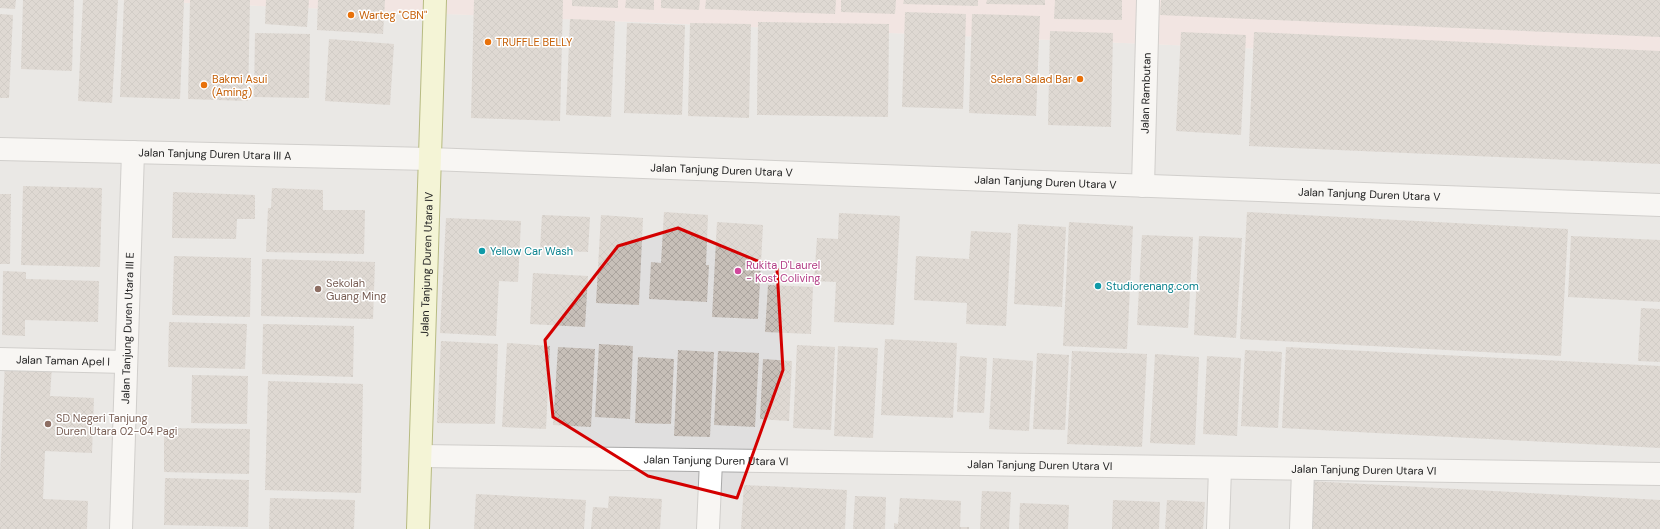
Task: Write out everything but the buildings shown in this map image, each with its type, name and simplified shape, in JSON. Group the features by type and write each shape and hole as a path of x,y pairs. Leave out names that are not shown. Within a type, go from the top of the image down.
{"street":[{"name":"Jalan Tanjung Duren Utara IV","path":"418,529 435,0"},
{"name":"Jalan Rambutan","path":"1143,186 1148,0"},
{"name":"Jalan Tanjung Duren Utara III A","path":"0,149 430,159"},
{"name":"Jalan Tanjung Duren Utara III E","path":"121,529 133,152"},
{"name":"Jalan Tanjung Duren Utara V","path":"430,159 1660,205"},
{"name":"Jalan Taman Apel I","path":"0,359 126,362"},
{"name":"Jalan Tanjung Duren Utara VI","path":"420,456 1660,474"},
{"path":"708,529 711,461"},
{"path":"1218,529 1220,468"},
{"path":"1301,529 1303,470"}],"highlighted area":[{"path":"678,228 777,269 783,370 737,498 648,476 553,417 545,340 618,246"}],"shaded area":[{"path":"0,0 120,0 1660,66 1660,529 0,529"},
{"path":"120,0 1660,0 1660,66"}],"place":[{"name":"Warteg \"CBN\"","path":"351,15"},
{"name":"TRUFFLE BELLY","path":"488,42"},
{"name":"Selera Salad Bar","path":"1080,79"},
{"name":"Bakmi Asui (Aming)","path":"204,85"},
{"name":"Yellow Car Wash","path":"482,251"},
{"name":"Rukita D'Laurel - Kost Coliving","path":"738,271"},
{"name":"Studiorenang.com","path":"1098,286"},
{"name":"Sekolah Guang Ming","path":"318,289"},
{"name":"SD Negeri Tanjung Duren Utara 02-04 Pagi","path":"48,424"}]}
